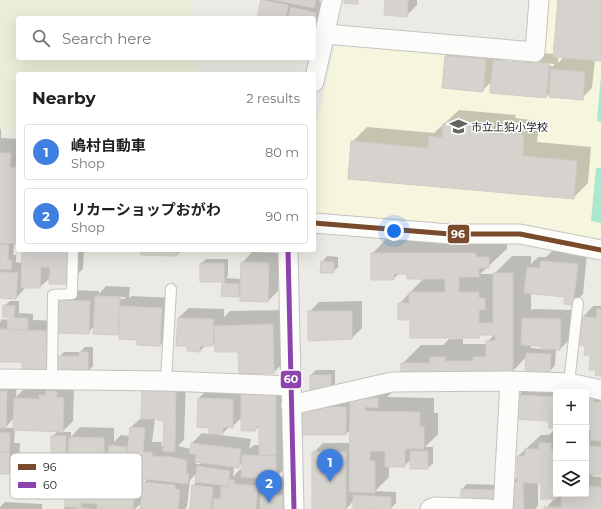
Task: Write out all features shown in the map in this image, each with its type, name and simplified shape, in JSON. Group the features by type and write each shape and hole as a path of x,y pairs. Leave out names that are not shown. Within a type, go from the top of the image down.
{"street":[{"path":"316,73 332,0"},
{"path":"325,34 535,52 539,0"},
{"path":"316,223 450,234 520,234 601,250"},
{"path":"288,252 294,509"},
{"path":"0,379 166,381 291,386"},
{"path":"291,404 392,382 510,381 570,383 601,390"},
{"path":"503,509 510,381"},
{"path":"430,509 435,507 490,509"}],"lane":[{"path":"52,380 53,295 72,294 73,252"},
{"path":"166,381 171,289"},
{"path":"570,383 578,304"}],"shaded area":[{"path":"0,0 192,0 193,16 16,16 16,60 194,60 194,72 16,72 16,130 0,128"},
{"name":"市立上狛小学校","path":"546,0 601,0 601,245 316,217 316,126 336,42 341,39 541,60"}],"green space":[{"path":"601,75 601,122 597,121"},
{"path":"596,168 601,168 601,223 591,221"}],"building":[{"path":"261,0 288,5 286,16 257,16"},
{"path":"274,0 316,0 314,8"},
{"path":"344,0 358,0 358,4 344,3"},
{"path":"385,0 408,0 407,17 384,15"},
{"path":"558,0 601,0 601,61 553,57"},
{"path":"291,7 316,13 315,16 289,16"},
{"path":"445,56 486,59 483,92 442,88"},
{"path":"493,60 549,64 546,98 490,93"},
{"path":"551,69 585,72 583,100 549,97"},
{"path":"443,124 502,129 501,133 524,135 523,156 577,161 574,199 348,179 351,141 428,148 429,136 442,138"},
{"path":"0,153 11,153 10,167 16,168 16,244 0,243"},
{"path":"0,245 9,245 8,260 12,260 11,270 0,269"},
{"path":"22,252 70,252 69,284 49,284 50,268 41,267 40,288 21,288"},
{"path":"141,252 177,252 177,256 141,255"},
{"path":"371,253 476,253 476,257 489,257 489,268 479,268 479,277 459,277 459,292 479,292 479,298 485,298 485,310 479,310 479,323 493,323 493,273 513,273 513,372 401,372 401,363 430,363 430,357 445,357 445,361 473,361 473,357 486,357 486,341 495,341 495,335 479,335 479,338 410,338 410,320 398,320 398,303 409,303 409,292 445,292 445,279 407,279 407,274 394,274 394,280 371,280"},
{"path":"321,261 334,262 334,273 320,273"},
{"path":"541,261 578,264 573,305 564,304 565,297 524,293 527,267 540,268"},
{"path":"241,262 269,263 268,302 240,301"},
{"path":"200,263 224,263 224,282 200,282"},
{"path":"0,272 18,273 16,299 0,298"},
{"path":"222,283 239,284 239,297 221,296"},
{"path":"95,296 120,297 118,335 93,334"},
{"path":"57,300 90,301 89,334 56,333"},
{"path":"3,305 15,306 14,318 28,318 28,330 7,329 8,317 3,317"},
{"path":"120,306 162,308 160,346 137,345 137,340 119,339"},
{"path":"597,309 601,309 601,376 595,375 596,370 589,370 590,355 584,355 585,346 578,345 582,316 596,318"},
{"path":"308,311 352,311 352,339 308,341"},
{"path":"178,318 214,319 213,346 200,346 200,352 187,351 187,346 176,346"},
{"path":"522,318 561,319 560,350 541,349 541,346 521,345"},
{"path":"273,324 274,373 239,374 238,352 215,352 214,326"},
{"path":"0,329 47,331 46,370 22,369 22,362 0,362"},
{"path":"79,352 88,352 88,372 58,372 58,356 79,356"},
{"path":"526,353 551,354 550,372 525,370"},
{"path":"310,375 331,375 331,390 310,390"},
{"path":"142,388 176,389 175,452 163,451 164,421 157,419 141,419"},
{"path":"0,391 7,391 6,428 0,428"},
{"path":"46,391 57,391 57,397 64,398 63,432 13,430 14,398 39,399 39,395 46,395"},
{"path":"589,393 595,394 594,402 601,402 601,441 590,440 591,424 589,424"},
{"path":"241,394 276,394 276,455 259,455 259,426 256,426 256,431 241,431"},
{"path":"517,395 553,397 553,428 549,428 549,421 515,419"},
{"path":"198,398 233,399 233,428 223,427 223,434 209,434 209,428 197,427"},
{"path":"350,398 378,398 378,408 365,407 365,411 420,412 420,427 424,427 424,449 405,449 405,467 385,467 385,451 370,451 370,461 375,461 375,493 349,492"},
{"path":"302,407 346,407 346,435 302,435"},
{"path":"130,427 145,428 143,452 152,452 152,456 165,456 187,460 186,474 189,474 188,484 142,479 142,453 127,452"},
{"path":"0,432 10,433 9,452 0,452"},
{"path":"51,436 66,436 66,453 51,453"},
{"path":"69,437 104,438 104,453 68,453"},
{"path":"191,443 241,449 239,468 195,462 196,455 189,453"},
{"path":"539,443 551,443 551,450 553,450 553,497 556,497 556,499 541,499 541,483 523,483 524,509 511,509 511,482 517,482 517,456 525,456 525,449 539,449"},
{"path":"109,445 127,447 126,453 108,453"},
{"path":"589,446 601,447 601,475 589,474"},
{"path":"410,451 428,451 428,469 410,469"},
{"path":"0,452 10,453 9,474 0,474"},
{"path":"312,452 346,452 346,509 312,509"},
{"path":"242,455 276,456 276,479 241,477"},
{"path":"197,466 230,471 228,486 195,482"},
{"path":"229,479 235,480 234,484 258,486 256,509 213,509 214,498 220,499 221,486 229,487"},
{"path":"143,482 175,485 175,489 180,490 178,509 140,509"},
{"path":"192,485 213,487 211,509 190,509"},
{"path":"589,486 601,487 601,509 544,509 544,507 561,507 562,497 589,497"},
{"path":"260,487 278,487 278,495 283,495 283,509 260,509"},
{"path":"461,489 497,490 497,504 461,502"},
{"path":"353,495 391,497 391,509 353,508"},
{"path":"65,499 133,499 133,509 97,509 97,504 81,503 81,507 65,507"},
{"path":"74,507 91,509 74,509"}],"transit line":[{"name":"96","path":"316,223 450,234 520,234 601,250"},
{"name":"60","path":"288,252 294,509"}],"place":[{"name":"市立上狛小学校","path":"458,127"},
{"name":"嶋村自動車","path":"330,482"},
{"name":"リカーショップおがわ","path":"269,503"}]}
